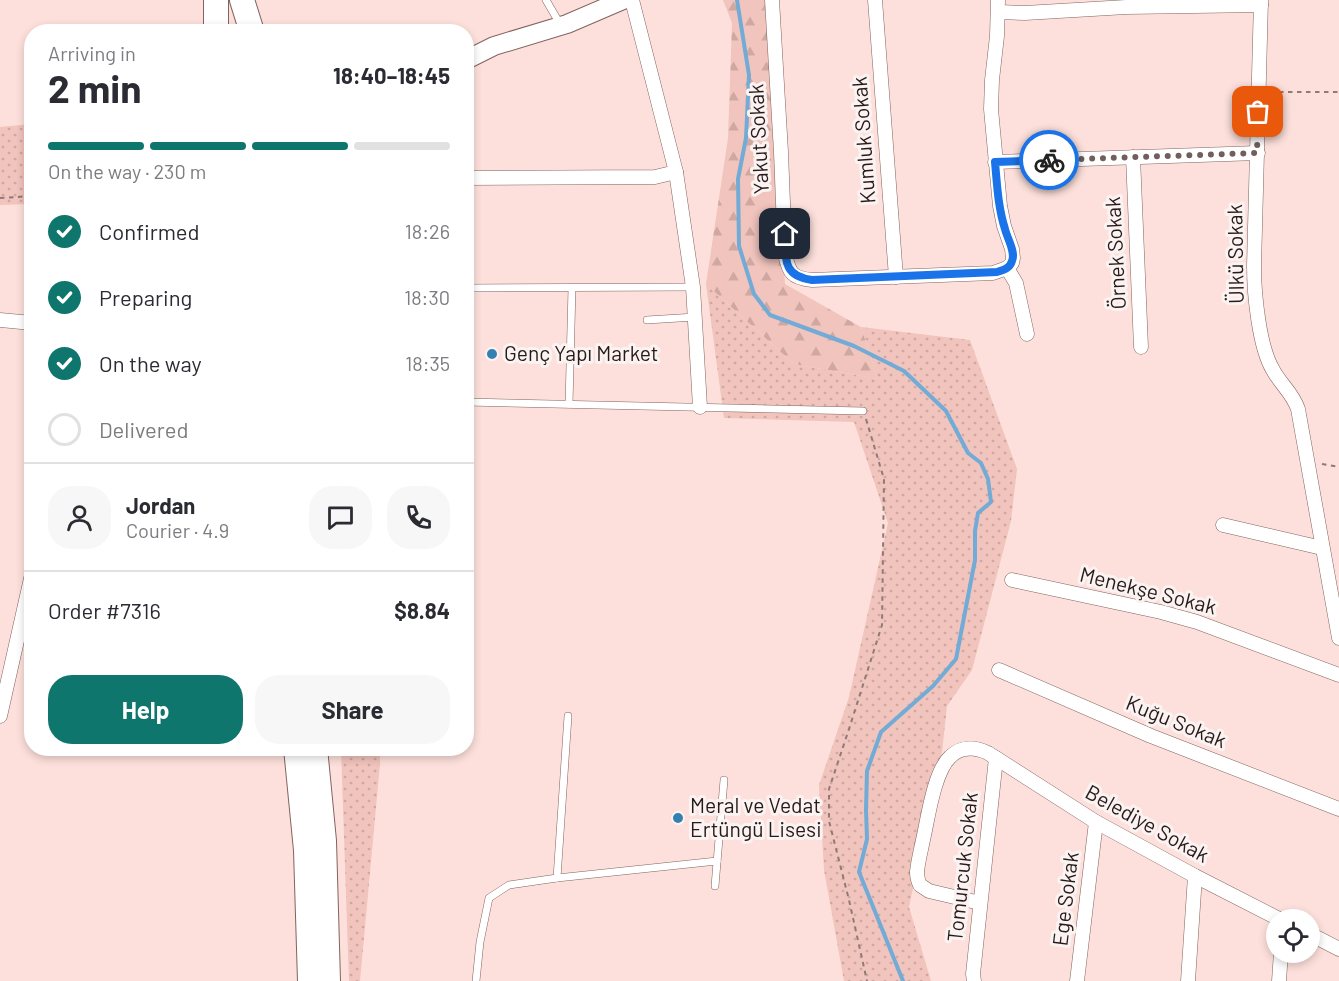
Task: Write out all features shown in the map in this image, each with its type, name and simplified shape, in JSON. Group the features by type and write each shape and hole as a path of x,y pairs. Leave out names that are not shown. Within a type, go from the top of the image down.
{"highway":[{"path":"216,0 216,24"},
{"path":"242,0 250,24"},
{"path":"298,756 306,850 310,981"},
{"path":"316,756 324,841 328,981"}],"street":[{"path":"474,56 494,46 561,26 623,0"},
{"path":"632,0 676,172 693,287 700,407"},
{"name":"Yakut Sokak","path":"772,0 788,266 792,274 801,279 896,277"},
{"name":"Kumluk Sokak","path":"875,0 896,277"},
{"path":"896,277 993,273 1007,268 1012,263 1012,249 1001,215 991,95 998,6 1025,13 1126,4 1261,3"},
{"name":"Ülkü Sokak","path":"1261,3 1254,266 1257,304 1262,340 1269,363 1277,377 1292,394 1298,409 1339,638"},
{"path":"995,162 1257,153"},
{"name":"Örnek Sokak","path":"1133,157 1141,347"},
{"path":"474,178 655,177 676,172"},
{"path":"1007,268 1016,283 1028,334"},
{"path":"0,320 24,322"},
{"path":"1223,525 1322,548"},
{"name":"Menekşe Sokak","path":"1012,580 1197,622 1339,675"},
{"path":"0,716 24,610"},
{"name":"Kuğu Sokak","path":"999,670 1151,736 1339,809"},
{"name":"Belediye Sokak","path":"980,903 926,890 919,883 917,871 934,791 941,770 947,759 968,748 981,750 996,758 1096,822 1266,912"},
{"name":"Tomurcuk Sokak","path":"974,981 996,758"},
{"name":"Ege Sokak","path":"1077,981 1096,822"},
{"path":"1188,981 1195,876"},
{"path":"1320,939 1339,949"},
{"path":"1279,981 1280,963"}],"lane":[{"path":"546,0 561,26"},
{"path":"474,288 693,287"},
{"path":"569,404 572,288"},
{"path":"647,320 695,317"},
{"path":"474,402 863,411"},
{"path":"557,878 568,716"},
{"path":"715,886 724,780"},
{"path":"476,981 480,942 489,898 510,885 717,861"}],"path":[{"path":"1259,92 1339,92"},
{"path":"0,198 24,196"},
{"path":"863,411 884,479 882,625 829,789 829,821 867,981"},
{"path":"1307,461 1339,467"}],"green space":[{"path":"723,0 773,0 780,8 783,80 780,195 785,284 861,327 878,379 794,364 706,284 728,138 732,23"},
{"path":"24,125 24,204 0,205 0,127"},
{"path":"706,284 794,364 878,379 861,327 970,340 1017,469 1011,521 972,670 947,706 942,752 909,907 931,981 844,981 824,870 819,785 849,697 888,523 854,422 724,418"},
{"path":"341,756 380,756 360,981 349,981"}],"waterway":[{"path":"737,0 749,75 746,138 738,179 739,246 754,294 770,315 854,346 904,371 946,411 968,453 981,463 988,479 991,502 978,513 975,531 975,560 956,659 933,686 881,732 867,771 867,839 859,872 903,981"}],"way so far":[{"path":"1049,160 1257,153 1258,112"}],"place":[{"name":"Genç Yapı Market","path":"492,354"},
{"name":"Meral ve Vedat Ertüngü Lisesi","path":"678,818"}],"route":[{"path":"785,234 788,266 792,274 801,279 997,272 1007,268 1013,258 1001,215 995,162 1049,160"}]}
